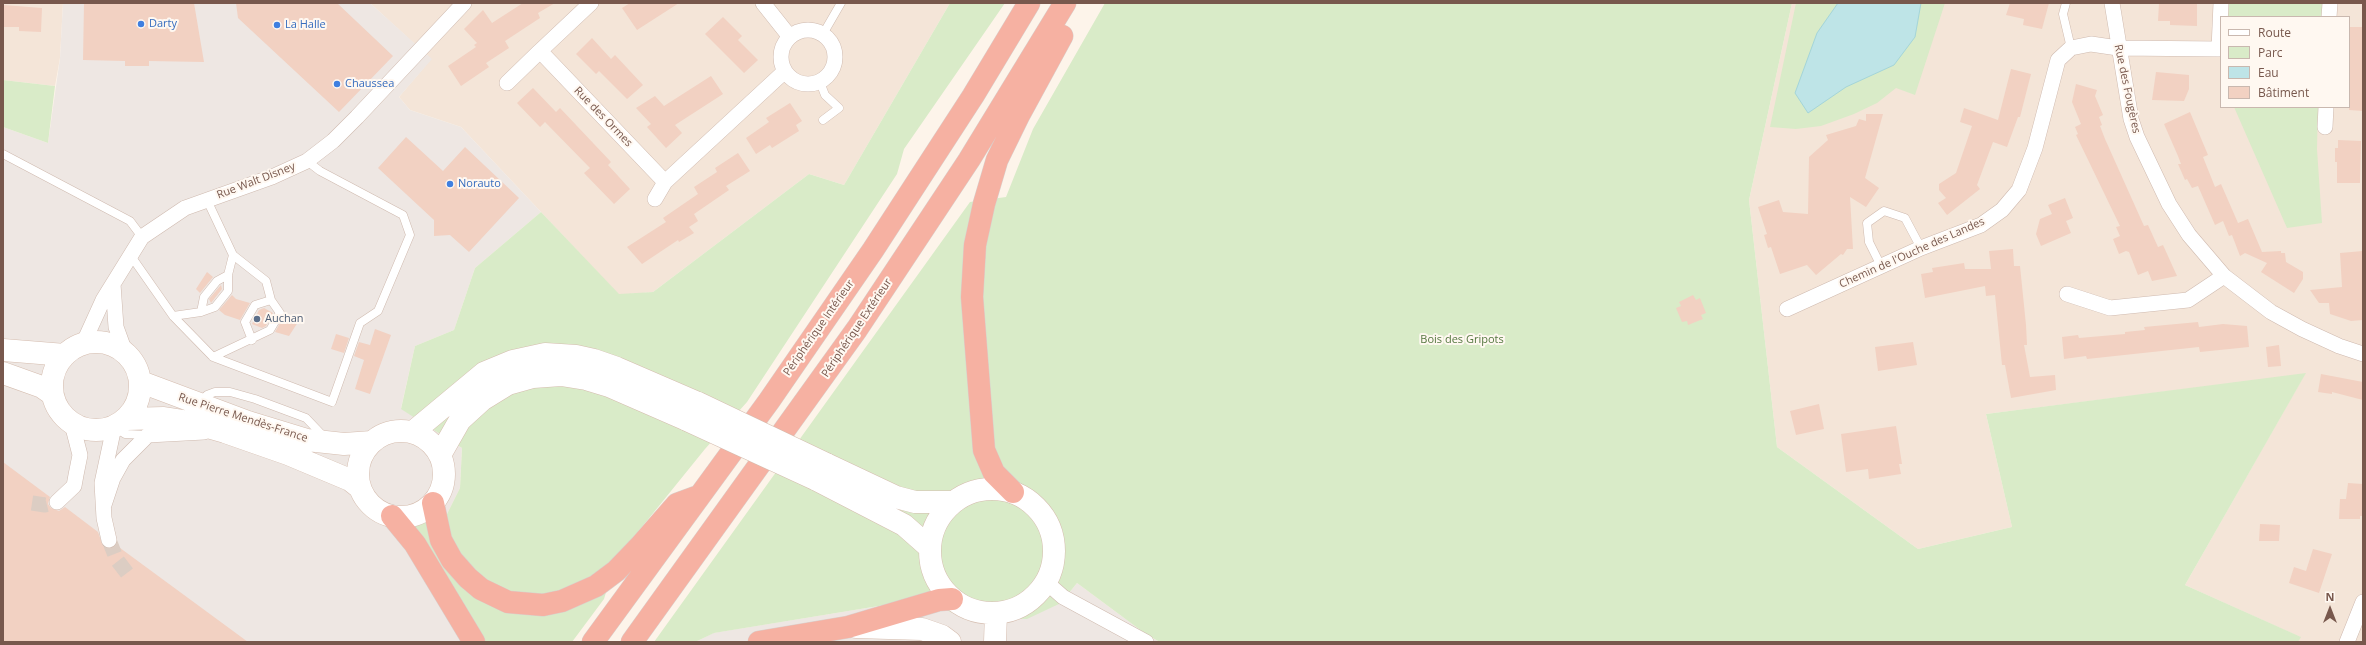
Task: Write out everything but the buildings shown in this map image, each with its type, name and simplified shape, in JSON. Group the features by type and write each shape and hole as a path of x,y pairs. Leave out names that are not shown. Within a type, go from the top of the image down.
{"highway":[{"name":"Périphérique Intérieur","path":"593,642 701,495 878,244 969,103 1029,3"},
{"name":"Périphérique Extérieur","path":"632,642 857,329 969,160 1065,3"},
{"path":"1013,492 994,473 984,450 972,297 975,245 984,204 998,160 1019,115 1072,19 1072,3"},
{"path":"433,503 440,540 452,560 468,578 481,589 508,602 543,605 568,599 596,586 616,571 677,504 701,495"},
{"path":"392,516 418,550 474,642"},
{"path":"759,642 848,627 939,600 952,599"}],"main road":[{"path":"3,350 74,349 105,343 124,352 132,361 140,382 140,395 135,408 120,423 93,431 72,424 59,411 52,394 54,373 74,349"},
{"path":"413,432 484,373 508,362 545,354 576,356 594,360 617,368 692,412 820,472 916,502 953,502"},
{"path":"3,372 42,387 52,394"},
{"path":"440,455 460,420 482,400 508,384 533,377 560,375 586,379 692,412"},
{"name":"Rue Pierre Mendès-France","path":"140,382 198,404 307,440 361,444 372,442"},
{"name":"Rue Pierre Mendès-France","path":"120,423 164,418 190,422 225,432 288,454 350,480 360,488"},
{"path":"391,432 413,432 429,441 440,455 444,467 444,480 440,492 433,503 414,515 392,516 384,514 369,504 360,488 358,476 359,463 364,452 372,442 391,432"},
{"path":"820,472 904,525 930,548"},
{"path":"988,489 1013,492 1034,504 1048,524 1054,541 1054,560 1046,582 1039,592 1025,604 1008,611 996,613 980,612 965,607 952,599 935,576 930,563 930,548 936,523 953,502 963,495 988,489"},
{"path":"995,642 996,613"},
{"path":"848,627 922,629 942,636 950,642"}],"street":[{"name":"Rue Walt Disney","path":"74,349 142,237 185,208 272,177 307,161 333,141 464,3"},
{"path":"507,83 591,3"},
{"path":"763,3 790,37"},
{"name":"Rue des Fougères","path":"2112,3 2118,48 2131,119 2150,169 2169,204 2185,229 2224,276 2271,312 2302,330 2339,346 2363,354"},
{"path":"2221,3 2221,16"},
{"path":"2330,3 2330,16"},
{"path":"813,30 823,34 831,42 835,50 834,66 820,82 811,84 794,80 785,71 781,59 783,46 790,37 799,31 813,30"},
{"path":"2070,48 2091,44 2118,48 2220,49"},
{"name":"Chemin de l'Ouche des Landes","path":"1788,308 1921,248 1981,225 2002,210 2019,190 2035,148 2058,60 2070,48"},
{"name":"Rue des Ormes","path":"540,51 665,182"},
{"path":"655,199 665,182 785,71"},
{"path":"2325,127 2326,108"},
{"path":"2067,294 2110,308 2188,300 2224,276"},
{"path":"113,283 116,327 124,352"},
{"path":"109,540 102,483 120,423"},
{"path":"57,502 74,486 80,455 72,424"},
{"path":"104,505 113,478 123,460 148,435 225,432"},
{"path":"1046,582 1063,597 1146,642"},
{"path":"2347,642 2363,602"}],"lane":[{"path":"823,34 841,3"},
{"path":"2066,3 2063,14 2070,48"},
{"path":"820,82 825,95 839,108 823,120"},
{"path":"3,154 130,222 142,237"},
{"path":"131,256 173,316 213,358 332,402 360,323 378,311 410,235 403,215 320,171 307,161"},
{"path":"207,200 233,255 266,280 271,300 280,313 270,330 213,358"},
{"path":"1881,266 1869,242 1867,224 1884,211 1905,218 1921,248"},
{"path":"173,316 201,312 215,307 228,291 228,276 233,255"},
{"path":"201,312 204,297 217,281 228,276"},
{"path":"252,340 245,322 255,305 271,300"},
{"path":"120,423 125,434 148,435"}],"shaded area":[{"path":"3,3 63,3 60,58 55,86 3,80"},
{"path":"63,3 370,3 432,59 399,97 410,110 461,127 541,212 475,268 454,330 415,346 401,408 462,448 460,488 447,514 393,530 466,642 3,642 3,127 48,143 60,58"},
{"path":"370,3 950,3 844,185 809,174 653,292 619,295 461,127 410,110 399,97 431,59"},
{"path":"1792,3 2363,3 2363,642 2298,642 2300,637 2185,585 2305,374 1986,414 2012,527 1918,549 1777,447 1749,200"},
{"path":"1077,583 1147,635 1160,642 695,642 713,633 897,603 1061,603"}],"green space":[{"path":"950,3 1005,3 904,149 897,174 747,402 705,449 616,559 604,599 572,642 466,642 393,530 447,514 460,488 462,448 401,409 415,346 454,330 475,268 541,212 619,294 653,292 809,174 844,185"},
{"name":"Bois des Gripots","path":"1105,3 1792,3 1749,200 1777,447 1918,549 2012,527 1986,414 2306,373 2185,585 2301,637 2298,642 1160,642 1147,635 1077,583 1061,603 1027,619 965,618 941,608 897,603 714,633 695,642 654,642 970,202 1006,197 1033,129"},
{"path":"1796,3 1945,3 1915,95 1896,88 1877,103 1854,114 1821,126 1796,129 1770,127"},
{"path":"2229,3 2323,3 2322,16 2228,16"},
{"path":"3,80 55,86 48,143 3,127"},
{"path":"2234,108 2318,108 2317,149 2322,223 2287,228"}],"water":[{"path":"1838,3 1921,3 1915,37 1894,65 1846,87 1808,113 1795,93 1817,33"}],"tunnel":[{"path":"32,503 45,505 57,502"},
{"path":"109,540 117,560 127,573"}],"place":[{"name":"Darty","path":"141,24"},
{"name":"La Halle","path":"277,25"},
{"name":"Chaussea","path":"337,84"},
{"name":"Norauto","path":"450,184"},
{"name":"Auchan","path":"257,319"}]}
